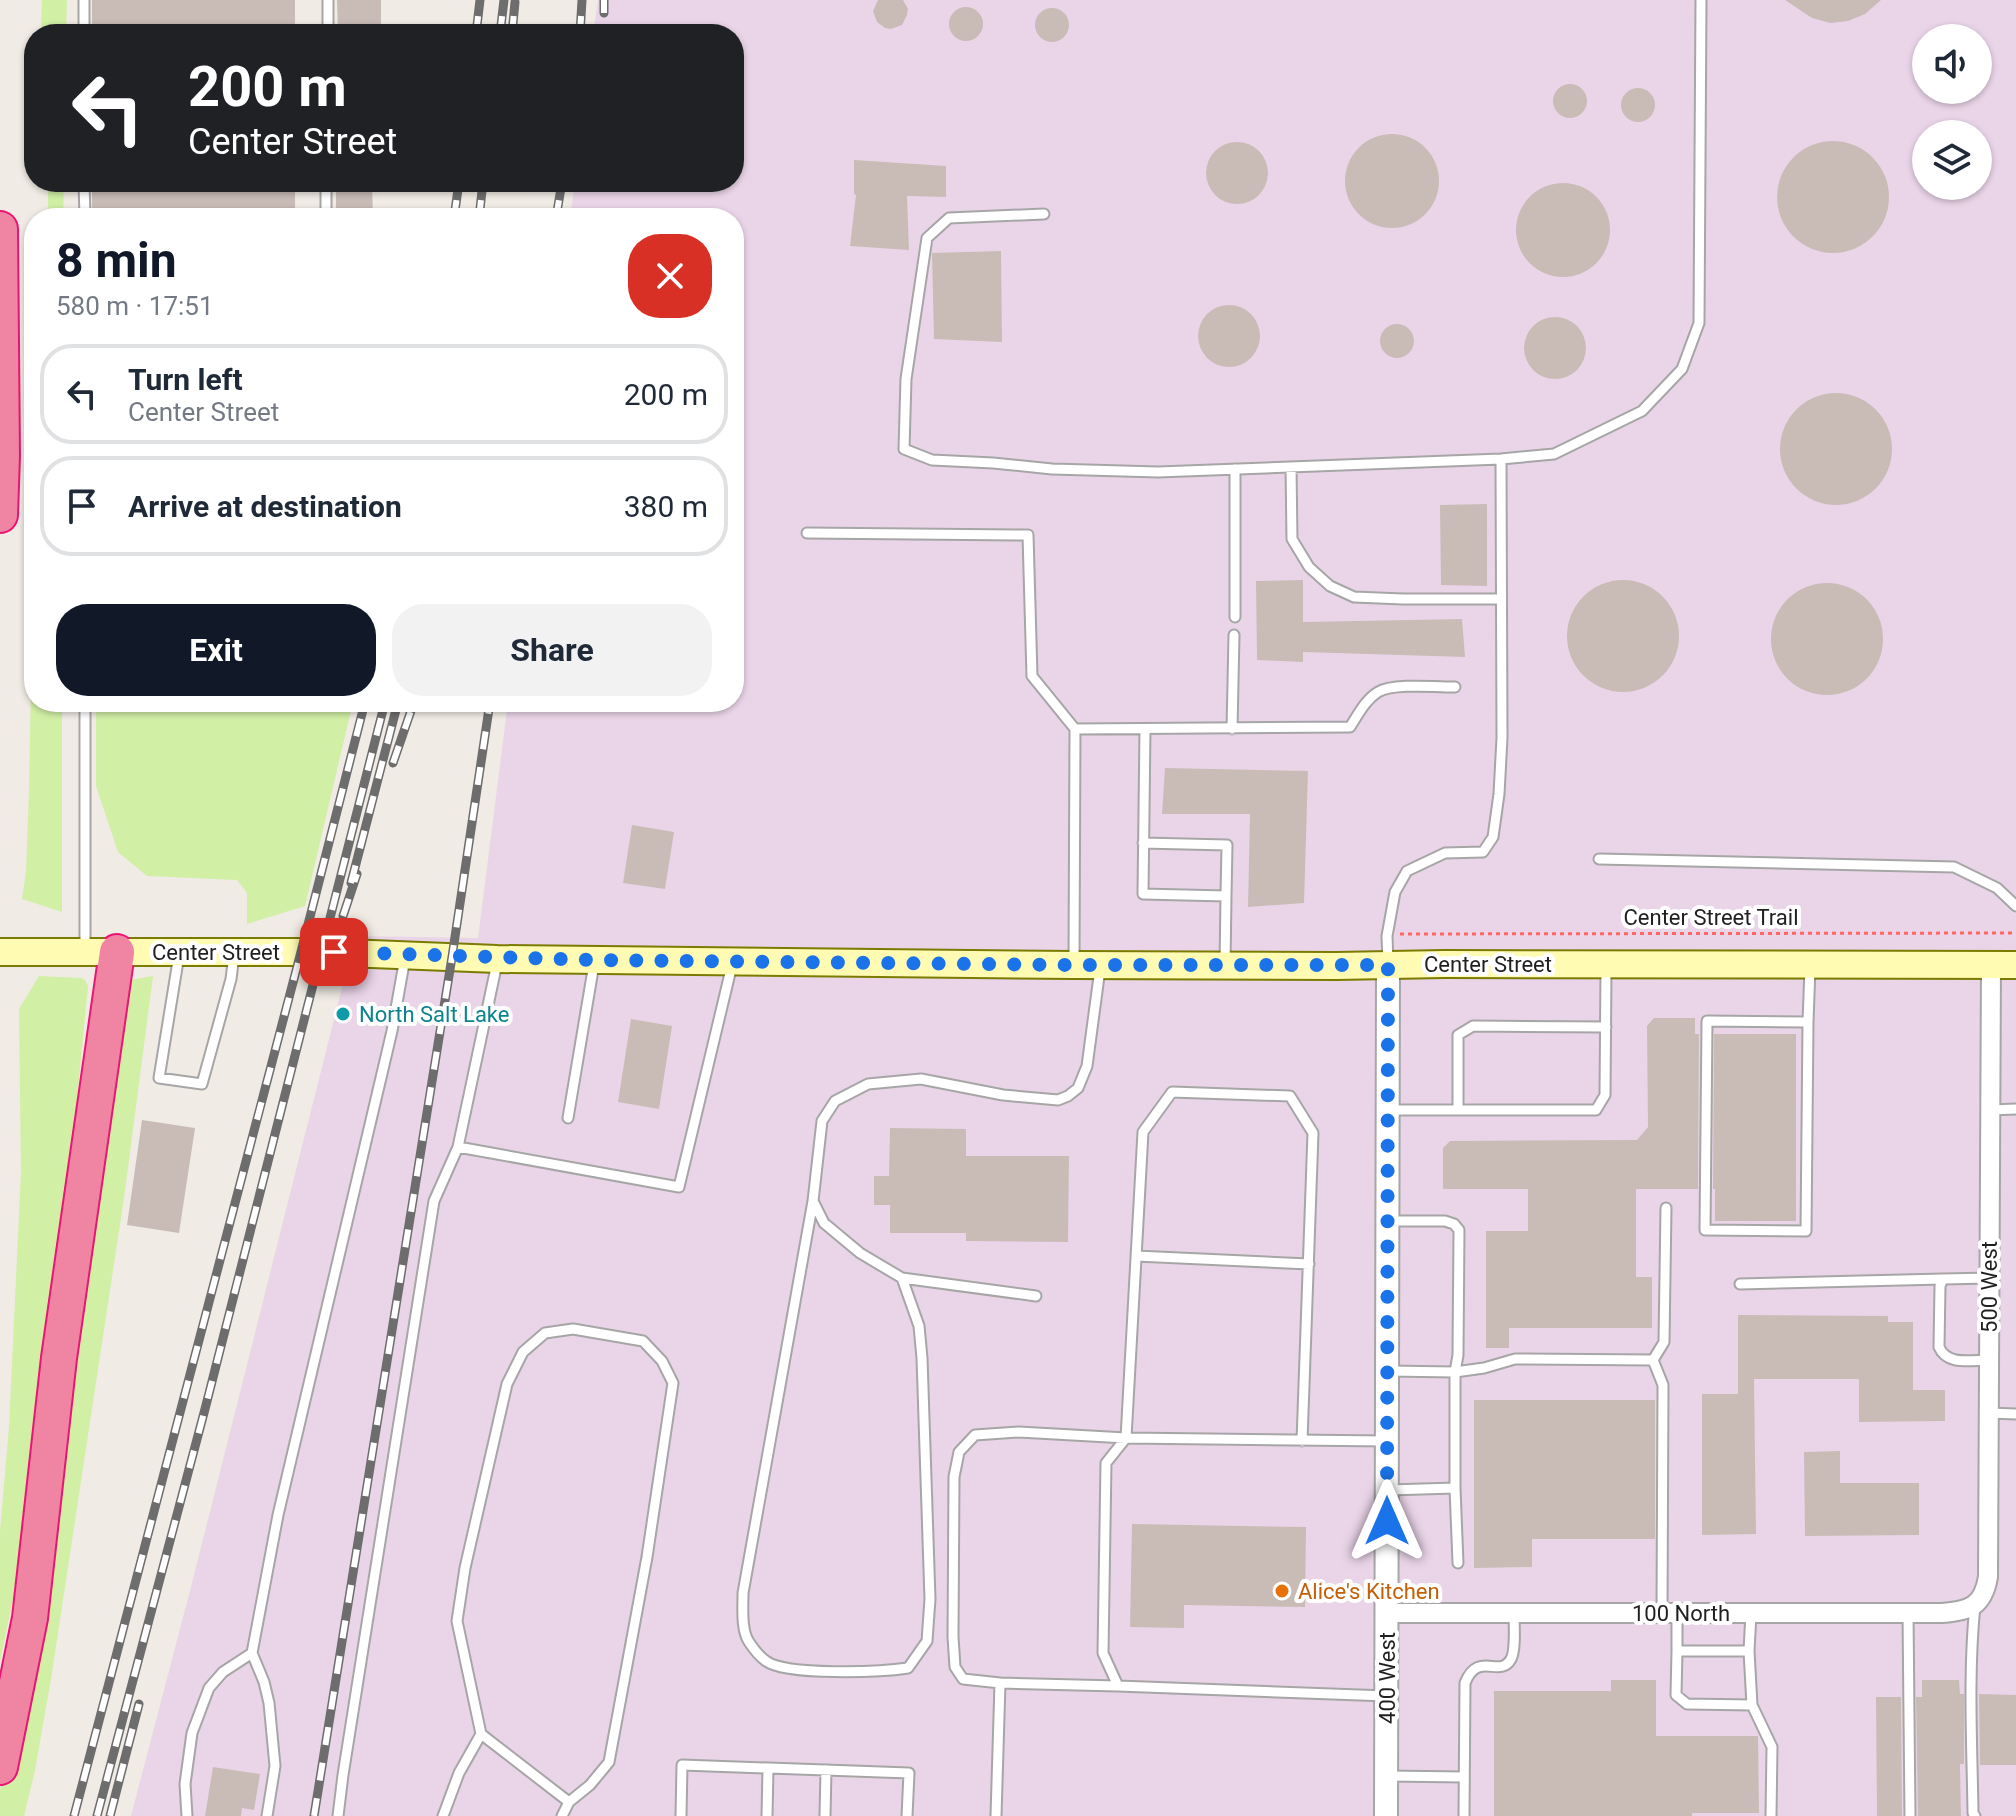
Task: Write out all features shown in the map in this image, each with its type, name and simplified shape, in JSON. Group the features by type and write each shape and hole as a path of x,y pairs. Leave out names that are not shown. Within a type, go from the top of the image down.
{"highway":[{"path":"0,229 0,515"},
{"path":"0,1767 30,1618 101,952"}],"main road":[{"name":"Center Street","path":"0,952 234,951 497,959 1074,965 2003,965"}],"street":[{"name":"400 West","path":"1386,1816 1388,965"},
{"name":"500 West","path":"1975,1605 1982,1597 1988,1577 1990,1110 2003,965"},
{"name":"100 North","path":"1387,1613 1908,1613 1954,1612 1975,1605"}],"lane":[{"path":"84,0 84,24"},
{"path":"328,0 328,24"},
{"path":"1044,214 949,218 927,238 906,379 904,449 932,460 1052,469 1158,472 1501,459 1554,454 1642,411 1682,369 1699,323 1701,0"},
{"path":"1388,965 1387,936 1395,892 1407,871 1445,853 1483,852 1493,837 1502,738 1501,459"},
{"path":"1291,467 1292,539 1309,567 1330,586 1354,597 1501,599"},
{"path":"1235,469 1235,617"},
{"path":"807,533 1028,535 1032,676 1075,729 1074,965"},
{"path":"1232,729 1234,635"},
{"path":"1075,729 1350,727 1367,702 1379,692 1393,687 1455,687"},
{"path":"86,712 101,952"},
{"path":"1145,729 1143,894 1226,896"},
{"path":"1143,843 1227,845 1225,965"},
{"path":"1599,859 1954,867 1997,888 2016,906"},
{"path":"179,951 159,1078 202,1084 231,979 234,951"},
{"path":"267,1816 275,1766 272,1731 264,1682 252,1653 278,1515 385,1061 406,955"},
{"path":"338,1816 434,1201 458,1147 497,959"},
{"path":"568,1118 594,960"},
{"path":"458,1147 679,1187 733,961"},
{"path":"1387,1110 1596,1110 1605,1095 1606,964"},
{"path":"902,1278 919,1326 922,1358 930,1599 927,1641 908,1668 881,1672 789,1669 766,1662 747,1640 743,1593 813,1201 822,1121 835,1101 868,1084 921,1079 1003,1095 1058,1100 1068,1096 1078,1088 1087,1066 1101,965"},
{"path":"1808,1022 1707,1021 1705,1230 1806,1231 1810,965"},
{"path":"1458,1110 1458,1035 1473,1026 1606,1027"},
{"path":"1118,1686 1103,1653 1106,1463 1126,1438 1143,1132 1172,1092 1290,1096 1313,1133 1302,1441"},
{"path":"1990,1110 2016,1109"},
{"path":"813,1201 824,1223 860,1253 902,1278 1036,1296"},
{"path":"1653,1360 1664,1342 1666,1208"},
{"path":"1387,1221 1445,1221 1459,1230 1458,1355 1455,1372 1458,1563"},
{"path":"1136,1256 1309,1264"},
{"path":"1740,1284 1989,1278"},
{"path":"1943,1279 1940,1286 1939,1347 1950,1360 1989,1360"},
{"path":"562,1816 569,1802 590,1785 609,1762 647,1557 673,1383 662,1361 643,1341 573,1329 545,1333 523,1352 507,1384 465,1568 457,1621 481,1734 569,1802"},
{"path":"1387,1371 1455,1372 1515,1359 1653,1360"},
{"path":"1653,1360 1663,1385 1669,1613 1677,1651 1676,1695 1687,1704 1752,1705"},
{"path":"1989,1413 2016,1414"},
{"path":"1387,1441 1126,1438 1019,1432 975,1435 959,1452 954,1477 953,1637 955,1667 963,1679 1000,1683 1387,1696"},
{"path":"1387,1490 1455,1488"},
{"path":"1975,1605 1972,1634 1975,1816"},
{"path":"1464,1816 1465,1683 1469,1672 1478,1666 1498,1667 1508,1663 1512,1657 1514,1613"},
{"path":"1751,1613 1749,1651 1752,1705 1772,1747 1771,1816"},
{"path":"1908,1613 1910,1816"},
{"path":"1677,1651 1749,1651"},
{"path":"187,1816 185,1784 192,1733 209,1688 223,1672 252,1653"},
{"path":"996,1816 1000,1683"},
{"path":"443,1816 459,1773 481,1734"},
{"path":"681,1816 682,1765 909,1773 907,1816"},
{"path":"767,1816 768,1768"},
{"path":"825,1816 826,1770"},
{"path":"1386,1776 1464,1777"}],"path":[{"name":"Center Street Trail","path":"1406,934 2016,933"}],"shaded area":[{"path":"598,0 2016,0 2016,1816 131,1816 355,936 478,938 507,712 744,712 744,208 571,208 574,192 744,192 744,24 594,24"}],"green space":[{"path":"42,0 67,0 66,24 41,24"},
{"path":"48,192 64,192 63,208 48,208"},
{"path":"30,712 62,712 62,912 22,899"},
{"path":"96,712 351,712 305,906 247,924 247,893 237,880 147,876 118,852 96,786"},
{"path":"39,976 81,978 88,986 33,1481 0,1662 0,1532 9,1427 21,1172 19,1009"},
{"path":"153,976 124,1198 35,1770 24,1816 0,1816 0,1790 24,1672 123,986 130,980"}],"building":[{"path":"92,0 295,0 295,24 92,24"},
{"path":"337,0 381,0 381,24 338,24"},
{"path":"878,0 903,0 908,9 902,25 891,29 877,22 873,11"},
{"path":"1785,0 1881,0 1865,14 1848,21 1830,23 1812,18"},
{"path":"966,7 978,12 983,24 978,36 966,41 954,36 949,24 954,12"},
{"path":"1052,8 1064,13 1069,25 1064,37 1052,42 1040,37 1035,25 1040,13"},
{"path":"1570,84 1582,89 1587,101 1582,113 1570,118 1558,113 1553,101 1558,89"},
{"path":"1638,88 1650,93 1655,105 1650,117 1638,122 1626,117 1621,105 1626,93"},
{"path":"1392,134 1410,137 1425,148 1436,163 1439,181 1436,199 1425,214 1410,225 1392,228 1374,225 1359,214 1348,199 1345,181 1348,163 1359,148 1374,137"},
{"path":"1833,141 1854,145 1872,158 1885,176 1889,197 1885,218 1872,236 1854,249 1833,253 1812,249 1794,236 1781,218 1777,197 1781,176 1794,158 1812,145"},
{"path":"1237,142 1259,151 1268,173 1259,195 1237,204 1215,195 1206,173 1215,151"},
{"path":"854,160 946,166 946,197 907,196 909,250 850,246 856,195"},
{"path":"1563,183 1581,186 1596,197 1607,212 1610,230 1607,248 1596,263 1581,274 1563,277 1545,274 1530,263 1519,248 1516,230 1519,212 1530,197 1545,186"},
{"path":"92,192 295,192 295,208 92,208"},
{"path":"336,192 372,192 373,208 336,208"},
{"path":"1001,251 1002,342 934,339 932,253"},
{"path":"1229,305 1251,314 1260,336 1251,358 1229,367 1207,358 1198,336 1207,314"},
{"path":"1555,317 1577,326 1586,348 1577,370 1555,379 1533,370 1524,348 1533,326"},
{"path":"1397,324 1409,329 1414,341 1409,353 1397,358 1385,353 1380,341 1385,329"},
{"path":"1836,393 1857,397 1875,410 1888,428 1892,449 1888,470 1875,488 1857,501 1836,505 1815,501 1797,488 1784,470 1780,449 1784,428 1797,410 1815,397"},
{"path":"1487,504 1487,586 1441,585 1440,505"},
{"path":"1303,580 1303,622 1462,619 1465,657 1303,652 1303,662 1257,660 1256,581"},
{"path":"1623,580 1644,584 1662,597 1675,615 1679,636 1675,657 1662,675 1644,688 1623,692 1602,688 1584,675 1571,657 1567,636 1571,615 1584,597 1602,584"},
{"path":"1827,583 1848,587 1866,600 1879,618 1883,639 1879,660 1866,678 1848,691 1827,695 1806,691 1788,678 1775,660 1771,639 1775,618 1788,600 1806,587"},
{"path":"1165,768 1308,771 1304,903 1248,907 1250,814 1162,814"},
{"path":"632,825 674,832 665,889 623,883"},
{"path":"1654,1018 1695,1018 1695,1034 1699,1034 1698,1189 1636,1189 1636,1277 1652,1277 1652,1328 1509,1328 1509,1348 1486,1348 1486,1231 1528,1231 1528,1189 1443,1189 1443,1148 1450,1141 1637,1140 1648,1127 1647,1026"},
{"path":"631,1019 672,1026 659,1109 618,1102"},
{"path":"1714,1034 1796,1034 1796,1221 1715,1221"},
{"path":"142,1120 195,1128 179,1233 127,1225"},
{"path":"890,1128 966,1129 966,1156 1069,1156 1068,1242 966,1241 966,1233 890,1233 890,1205 874,1205 874,1176 889,1176"},
{"path":"1738,1315 1888,1316 1888,1322 1913,1322 1913,1390 1945,1390 1945,1421 1859,1422 1859,1379 1754,1379 1756,1534 1702,1535 1702,1394 1738,1394"},
{"path":"1474,1400 1655,1400 1655,1539 1532,1539 1532,1567 1474,1568"},
{"path":"1840,1451 1840,1483 1919,1483 1919,1535 1805,1536 1804,1452"},
{"path":"1132,1524 1306,1527 1305,1607 1184,1605 1184,1628 1130,1627"},
{"path":"1611,1680 1656,1680 1656,1736 1758,1736 1759,1813 1494,1816 1494,1691 1611,1691"},
{"path":"1922,1680 1959,1680 1960,1694 1964,1694 1961,1816 1918,1816 1916,1697 1922,1697"},
{"path":"1979,1694 2016,1695 2016,1765 1980,1765"},
{"path":"1876,1697 1901,1697 1902,1816 1877,1816"},
{"path":"213,1767 260,1774 254,1810 242,1808 241,1816 205,1816"}],"railway":[{"path":"477,24 480,0"},
{"path":"501,24 504,0"},
{"path":"581,24 582,0"},
{"path":"604,0 604,13"},
{"path":"513,24 515,2"},
{"path":"455,208 458,192"},
{"path":"480,208 482,192"},
{"path":"558,208 560,192"},
{"path":"74,1816 362,712"},
{"path":"97,1816 205,1409 382,712"},
{"path":"351,883 395,712"},
{"path":"393,763 411,712"},
{"path":"314,1816 489,712"},
{"path":"343,916 357,874"},
{"path":"110,1816 139,1704"}],"place":[{"name":"North Salt Lake","path":"343,1014"},
{"name":"Alice's Kitchen","path":"1282,1591"}],"route":[{"path":"334,952 497,959 1388,965 1387,1521"}]}
